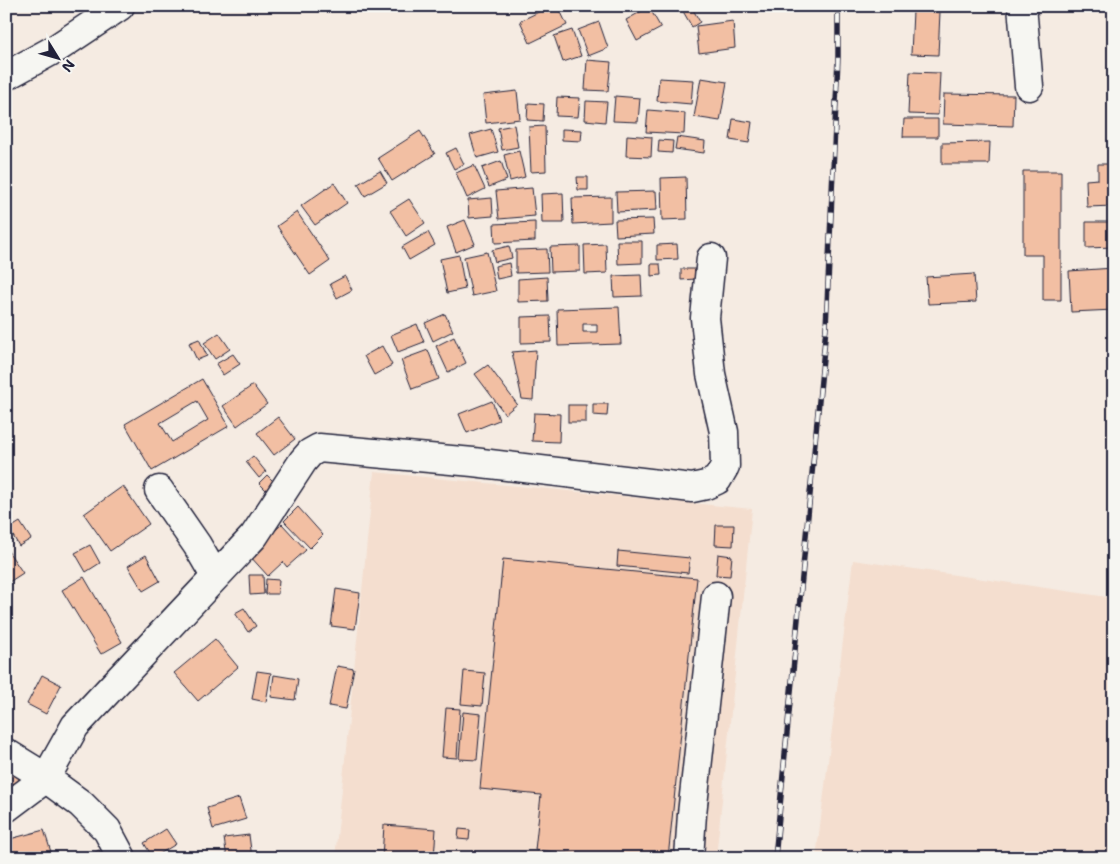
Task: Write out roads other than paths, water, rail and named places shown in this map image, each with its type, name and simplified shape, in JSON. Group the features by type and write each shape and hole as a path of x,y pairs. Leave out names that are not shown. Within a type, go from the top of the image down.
{"street":[{"path":"6,76 57,48 120,6"},
{"path":"1022,6 1029,86"},
{"path":"6,808 46,778 76,726 254,536 303,461 310,453 320,448 473,462 692,488 718,480 725,466 724,432 711,374 704,318 711,258"},
{"path":"159,490 197,545 215,576"},
{"path":"689,858 692,814 716,596"},
{"path":"6,753 46,778 81,804 107,830 122,858"}],"railway":[{"path":"775,858 826,328 838,58 838,6"}]}
